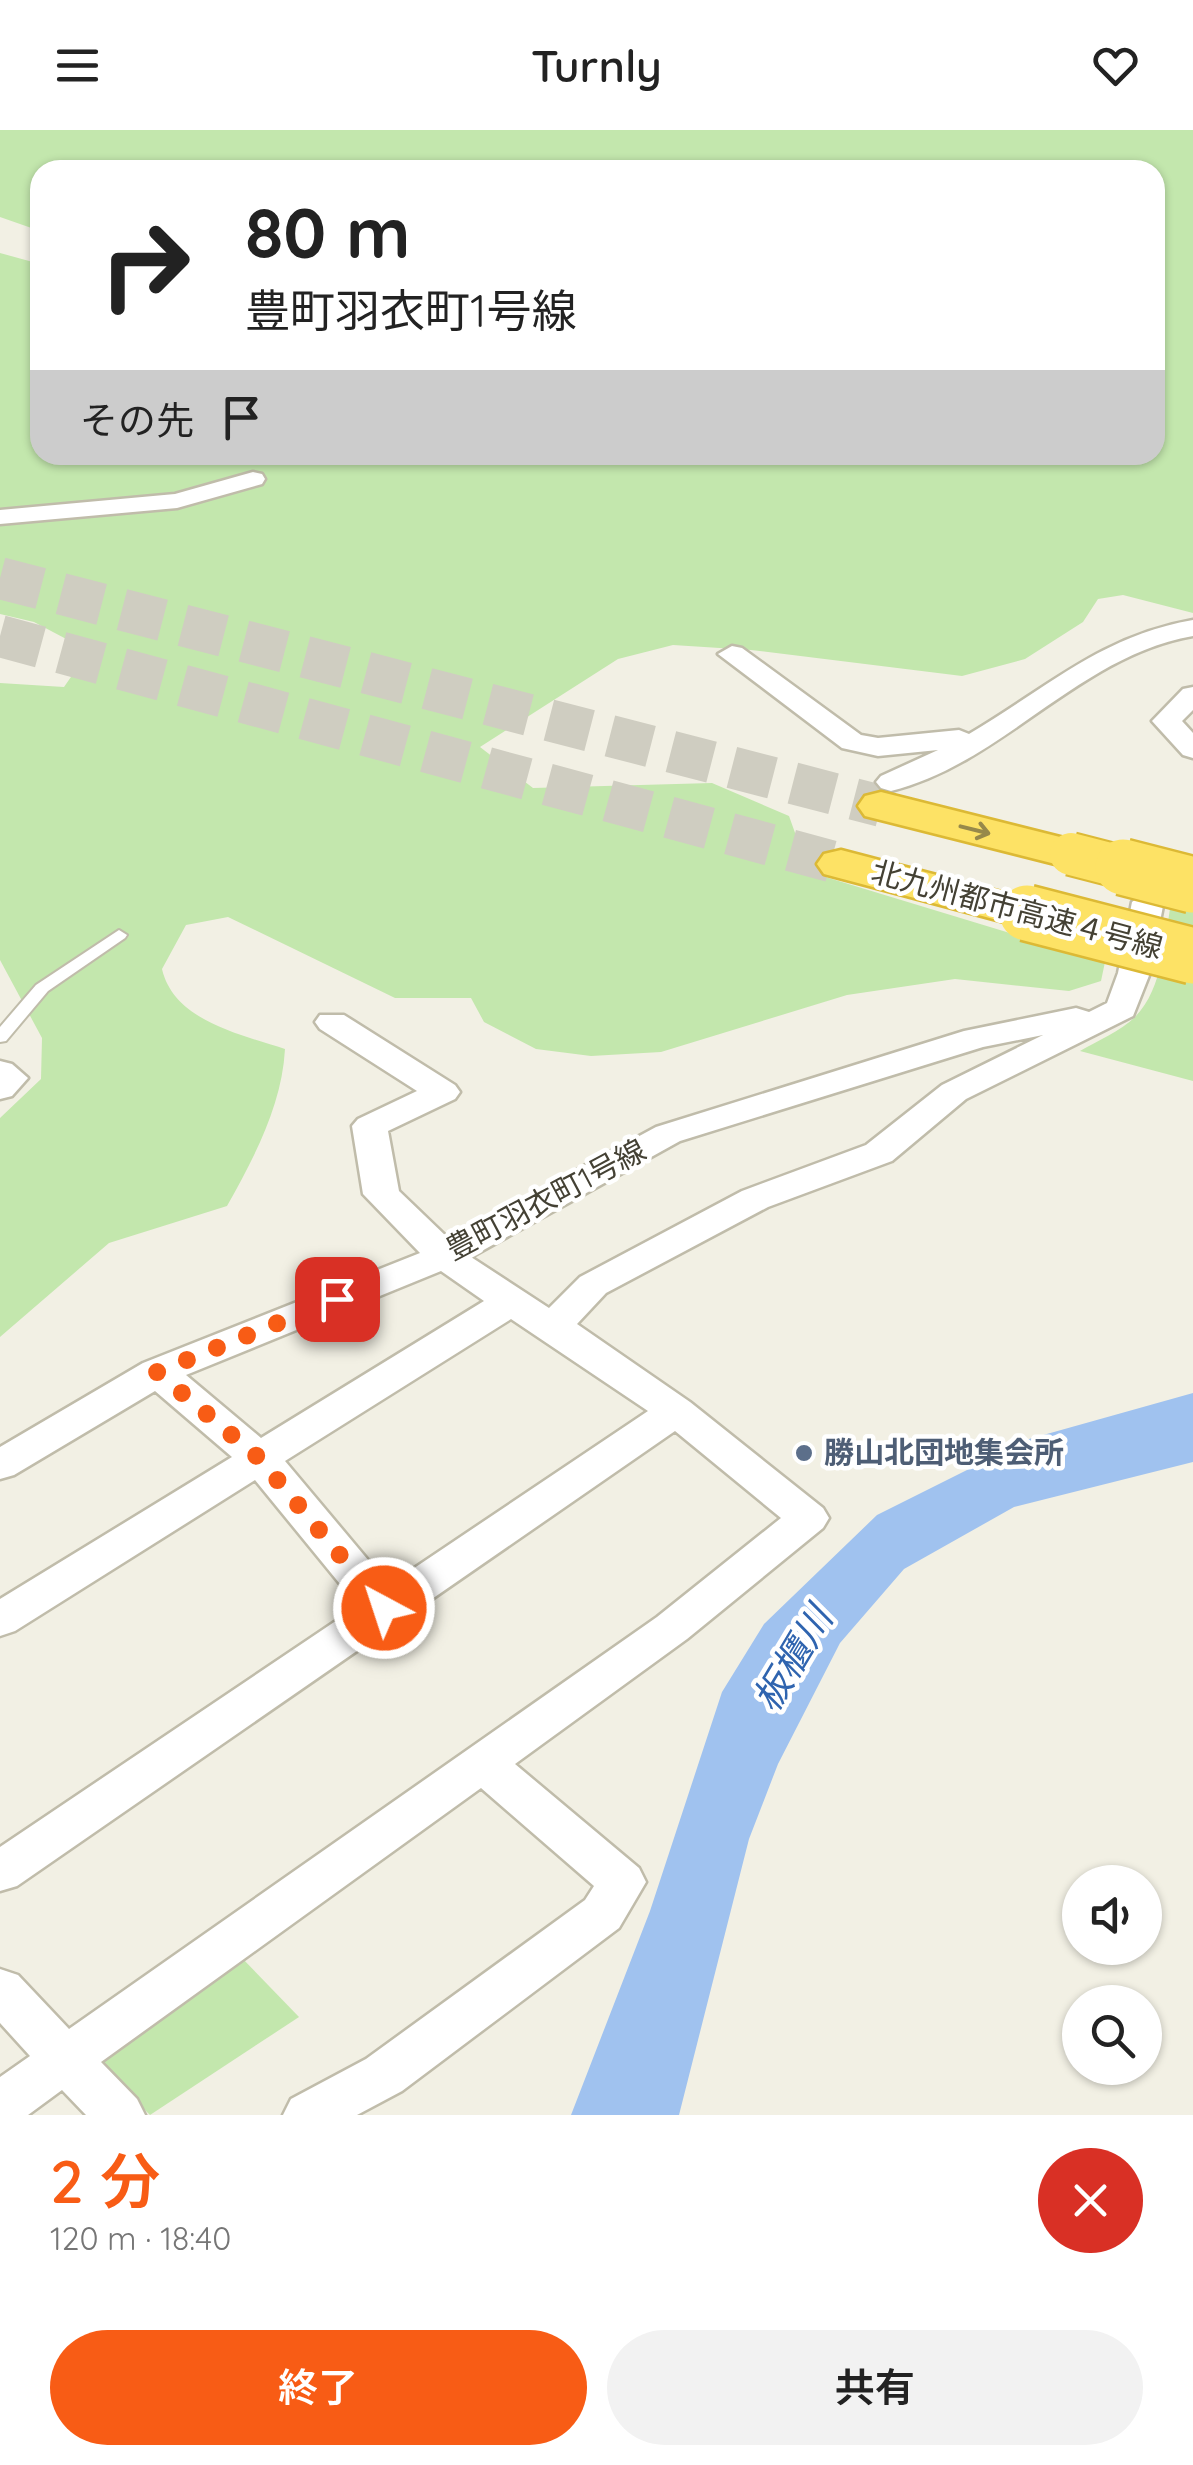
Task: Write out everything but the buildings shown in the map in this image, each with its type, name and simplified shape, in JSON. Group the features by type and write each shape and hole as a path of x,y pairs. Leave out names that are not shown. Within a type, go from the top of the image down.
{"highway":[{"path":"886,794 1071,854 1193,885"},
{"name":"北九州都市高速４号線","path":"841,864 1193,956"}],"street":[{"path":"0,517 177,501 253,479"},
{"path":"886,794 1121,647 1171,630 1193,628"},
{"path":"732,654 852,742 878,747 984,736"},
{"path":"1193,695 1166,721 1193,749"},
{"path":"556,1328 570,1306 593,1285 755,1199 878,1154 954,1092 1121,1009 1134,972 1148,902 1193,872"},
{"name":"豊町羽衣町1号線","path":"0,1466 157,1372 445,1256 668,1134 976,1038 1121,1009"},
{"path":"0,2106 672,1628 808,1518 676,1411 445,1256 382,1194 370,1126 443,1092 332,1022"},
{"path":"0,1071 11,1078 0,1089"},
{"path":"0,1620 510,1302"},
{"path":"157,1372 259,1458 384,1608"},
{"path":"0,1872 676,1411"},
{"path":"309,2115 384,2075 602,1914 622,1882 482,1763"},
{"path":"0,1990 119,2115"}],"lane":[{"path":"0,1037 42,988 119,935"}],"green space":[{"path":"0,130 1193,130 1193,613 1123,595 1098,599 1083,622 1025,659 962,676 751,650 673,645 618,659 480,747 533,788 712,783 789,816 809,872 1105,962 1101,981 1069,991 955,979 847,995 661,1052 591,1056 536,1049 484,1022 471,998 395,998 228,917 186,925 162,969 180,1001 211,1023 285,1049 272,1111 256,1150 227,1206 109,1243 0,1337 0,1118 41,1079 42,1038 0,960 0,683 64,687 89,651 34,622 0,614 0,253 30,261 30,465 1165,465 1165,160 30,160 30,228 0,217"},
{"path":"1193,888 1193,1081 1080,1051 1123,1027 1145,1005 1162,960 1172,896"},
{"path":"241,1957 299,2017 150,2115 95,2061"}],"water":[{"name":"板櫃川","path":"1193,1393 1193,1462 1014,1507 904,1569 840,1643 778,1764 749,1839 679,2115 571,2115 650,1911 722,1692 764,1624 877,1515 1029,1439"}],"tunnel":[{"path":"0,578 881,806"},
{"path":"0,636 841,864"}],"place":[{"name":"勝山北団地集会所","path":"804,1453"}],"route":[{"path":"337,1299 157,1372 259,1458 384,1608"}]}
